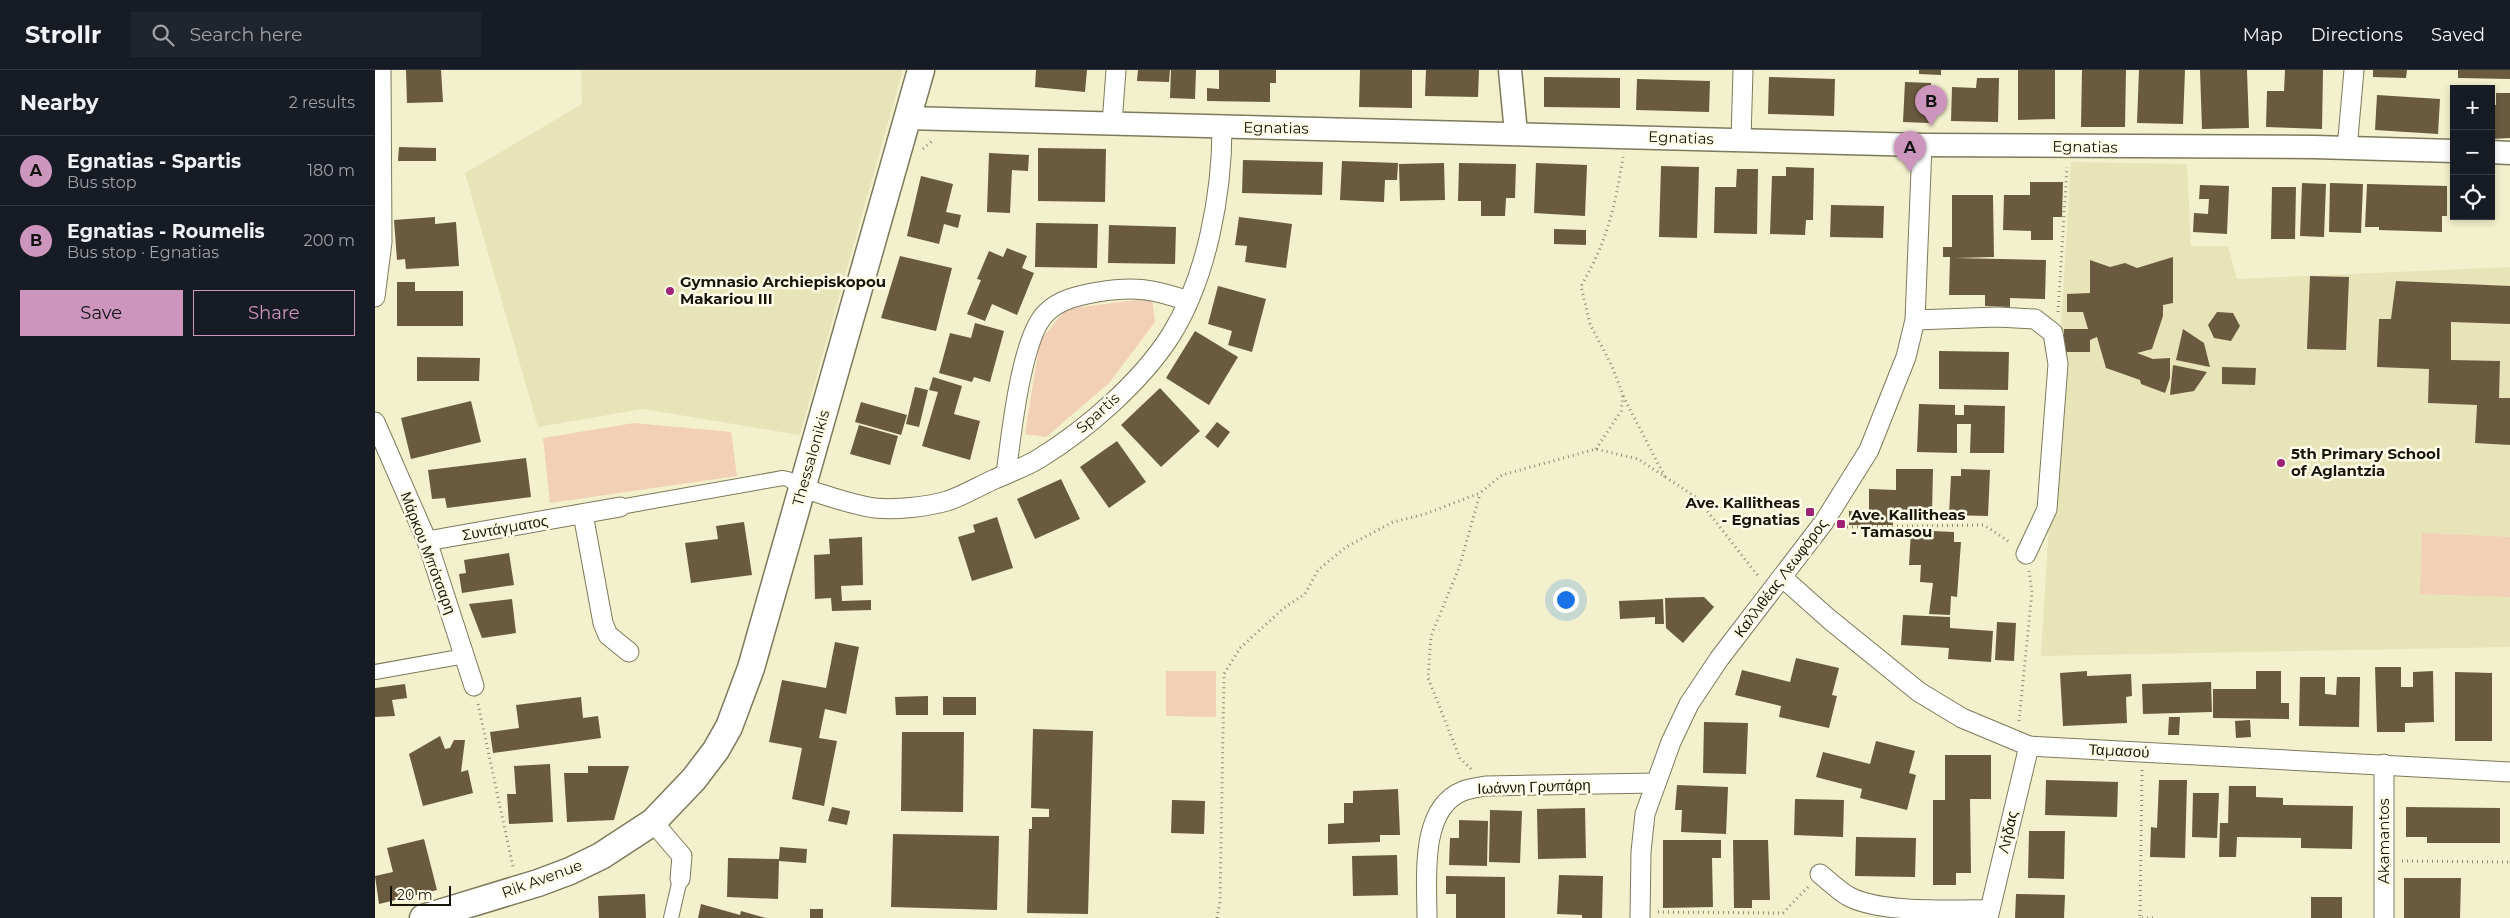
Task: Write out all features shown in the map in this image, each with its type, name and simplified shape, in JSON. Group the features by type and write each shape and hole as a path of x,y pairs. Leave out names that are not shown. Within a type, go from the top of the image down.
{"main road":[{"name":"Thessalonikis","path":"653,822 694,779 717,750 729,727 751,668 921,70"},
{"name":"Rik Avenue","path":"423,918 518,890 570,871 601,856 653,822"}],"street":[{"path":"375,297 382,242 381,70"},
{"path":"1112,124 1116,70"},
{"path":"1510,70 1515,133"},
{"path":"1741,140 1743,70"},
{"path":"2347,149 2354,70"},
{"name":"Egnatias","path":"907,118 1922,145 2450,151"},
{"name":"Spartis","path":"802,488 876,508 909,507 947,501 1038,460 1068,440 1103,411 1139,375 1171,335 1188,301 1203,258 1220,188 1222,127"},
{"name":"Καλλιθέας Λεωφόρος","path":"1640,915 1641,852 1645,814 1671,742 1689,704 1719,659 1771,594 1824,522 1869,450 1906,357 1915,320 1922,145"},
{"path":"2495,152 2510,153"},
{"path":"1007,474 1015,405 1030,344 1037,324 1046,312 1068,299 1113,289 1139,288 1156,290 1188,301"},
{"path":"1915,320 1997,317 2035,319 2053,333 2058,364 2047,509 2026,554"},
{"name":"Μάρκου Μπότσαρη","path":"375,422 427,541 474,686"},
{"path":"620,507 783,478 802,488"},
{"name":"Συντάγματος","path":"427,541 620,507"},
{"path":"583,514 603,623 608,635 629,652"},
{"name":"Ταμασού","path":"1783,578 1829,619 1919,692 1962,718 2023,744 2510,772"},
{"path":"375,672 465,656"},
{"name":"Λήδας","path":"1989,914 2023,744"},
{"name":"Akamantos","path":"2383,764 2384,918"},
{"name":"Ιωάννη Γρυπάρη","path":"1427,918 1428,849 1433,824 1444,805 1462,791 1486,786 1656,783"},
{"path":"653,822 682,856 681,879 671,918"},
{"path":"1820,874 1846,895 1861,902 1893,907 1989,914"}],"path":[{"path":"1627,136 1614,210 1596,262 1581,286 1589,324 1665,477"},
{"path":"2053,333 2059,301 2068,146"},
{"path":"1597,449 1621,411 1623,395"},
{"path":"1217,918 1220,902 1224,674 1240,648 1284,608 1305,594 1318,570 1346,547 1393,522 1425,514 1480,493 1502,475 1597,449 1638,459 1697,498 1771,594"},
{"path":"1480,493 1459,568 1431,636 1429,678 1460,758 1486,786"},
{"path":"1824,522 1842,527 1984,525 2026,554 2032,592 2023,744"},
{"path":"474,686 518,890"},
{"path":"2143,752 2141,918 2153,918"},
{"path":"2383,861 2510,862"},
{"path":"1640,915 1783,913 1820,874"}],"shaded area":[{"name":"Gymnasio Archiepiskopou Makariou III","path":"581,70 903,70 800,435 643,409 538,427 465,173 582,104"},
{"name":"5th Primary School of Aglantzia","path":"2071,162 2187,164 2191,246 2228,246 2237,279 2510,267 2510,647 2041,656"},
{"path":"1152,298 1155,322 1109,383 1046,437 1025,434 1040,341 1066,309"},
{"path":"634,423 731,432 737,476 550,503 543,438"},
{"path":"2422,533 2510,537 2510,597 2420,594"},
{"path":"1166,671 1216,671 1216,717 1166,716"}],"building":[{"path":"406,70 441,70 443,102 407,103"},
{"path":"1036,70 1087,70 1085,92 1035,87"},
{"path":"1138,70 1170,70 1169,82 1137,81"},
{"path":"1171,70 1196,70 1195,99 1170,98"},
{"path":"1219,70 1276,70 1276,83 1270,83 1270,102 1207,101 1207,88 1219,89"},
{"path":"1360,70 1412,70 1412,108 1359,107"},
{"path":"1426,70 1479,70 1478,97 1425,96"},
{"path":"1919,70 1941,70 1941,75 1919,74"},
{"path":"2018,70 2055,70 2055,119 2018,120"},
{"path":"2082,70 2126,70 2125,127 2081,127"},
{"path":"2139,70 2185,70 2183,124 2137,123"},
{"path":"2200,70 2247,70 2249,128 2202,129"},
{"path":"2285,70 2323,70 2322,129 2266,127 2267,91 2284,91"},
{"path":"2373,70 2407,70 2406,78 2373,77"},
{"path":"2458,70 2510,70 2510,79 2458,78"},
{"path":"1544,77 1620,78 1620,108 1544,107"},
{"path":"1769,77 1835,79 1834,116 1768,114"},
{"path":"1977,78 1999,78 1998,122 1951,121 1952,87 1976,88"},
{"path":"1637,79 1710,81 1709,112 1636,110"},
{"path":"1905,82 1931,83 1929,123 1903,122"},
{"path":"2496,93 2510,93 2510,138 2495,139"},
{"path":"2377,95 2440,99 2438,134 2375,130"},
{"path":"399,147 436,148 436,161 398,161"},
{"path":"1038,148 1106,149 1105,202 1038,201"},
{"path":"989,153 1029,155 1028,171 1012,170 1010,213 987,212"},
{"path":"1243,160 1323,162 1322,195 1242,193"},
{"path":"1342,161 1398,163 1397,180 1385,180 1384,202 1340,200"},
{"path":"1444,163 1445,200 1400,201 1399,164"},
{"path":"1459,163 1516,164 1515,198 1506,198 1505,216 1481,216 1481,201 1458,201"},
{"path":"1536,163 1587,165 1585,216 1534,213"},
{"path":"1661,166 1699,167 1697,238 1659,237"},
{"path":"1786,167 1814,168 1813,220 1806,220 1805,235 1770,234 1772,176 1786,176"},
{"path":"1737,169 1758,169 1757,234 1714,233 1715,187 1736,187"},
{"path":"921,176 953,184 946,212 961,215 958,228 944,224 939,244 907,236"},
{"path":"2030,182 2063,182 2062,217 2053,217 2053,240 2031,240 2031,231 2003,230 2004,195 2030,195"},
{"path":"2302,183 2326,184 2324,237 2300,236"},
{"path":"2330,183 2363,184 2361,233 2329,232"},
{"path":"2367,184 2447,186 2447,216 2442,216 2442,232 2379,230 2379,227 2365,227"},
{"path":"2200,185 2229,186 2227,234 2193,232 2194,213 2208,214 2209,199 2199,199"},
{"path":"2272,187 2296,187 2295,239 2271,239"},
{"path":"1952,195 1993,195 1994,257 1955,258 2046,260 2045,299 2010,298 2010,307 1985,306 1985,295 1949,295 1950,257 1943,257 1943,247 1952,247"},
{"path":"1831,205 1884,206 1883,238 1830,237"},
{"path":"435,217 435,224 456,222 459,266 406,269 405,259 397,260 394,220"},
{"path":"1239,217 1292,224 1286,268 1245,262 1247,246 1235,245"},
{"path":"1036,223 1098,224 1097,268 1035,267"},
{"path":"1109,225 1176,227 1175,264 1108,263"},
{"path":"1554,229 1586,230 1586,245 1554,244"},
{"path":"1007,248 1027,256 1022,268 1034,273 1017,315 992,304 985,321 967,314 981,280 977,279 989,251 1003,257"},
{"path":"900,256 952,268 936,331 881,318"},
{"path":"2173,257 2173,303 2163,305 2163,316 2152,349 2137,353 2153,359 2170,358 2170,378 2165,393 2141,384 2140,380 2106,368 2097,337 2090,340 2090,352 2064,352 2064,329 2088,329 2083,312 2067,312 2067,294 2090,293 2090,260 2110,267 2125,263 2137,268"},
{"path":"2310,276 2349,277 2346,350 2307,349"},
{"path":"2396,281 2510,286 2510,324 2451,322 2451,360 2500,361 2499,398 2510,398 2510,445 2475,443 2477,405 2428,403 2429,369 2377,367 2379,319 2391,319"},
{"path":"397,282 415,282 415,291 463,291 463,326 397,326"},
{"path":"1218,286 1266,299 1252,352 1228,345 1232,331 1208,324"},
{"path":"2217,312 2233,313 2240,326 2231,341 2214,338 2208,325"},
{"path":"975,323 1004,331 990,382 974,377 972,382 939,373 950,333 971,338"},
{"path":"2183,329 2204,343 2210,367 2176,360"},
{"path":"1195,331 1238,357 1209,405 1166,378"},
{"path":"1939,351 2009,352 2008,390 1939,389"},
{"path":"417,357 480,358 479,381 417,381"},
{"path":"2173,365 2207,372 2194,391 2170,395"},
{"path":"2222,367 2256,368 2255,385 2222,384"},
{"path":"933,377 962,386 954,414 980,421 970,460 922,446 938,392 929,390"},
{"path":"915,387 928,390 919,427 906,424"},
{"path":"1160,388 1200,431 1161,467 1121,425"},
{"path":"471,401 481,442 411,459 401,418"},
{"path":"861,402 907,415 901,435 855,422"},
{"path":"1919,404 1955,405 1955,415 1964,415 1964,405 2005,406 2004,453 1970,453 1971,424 1957,424 1957,453 1917,452"},
{"path":"1217,422 1230,432 1218,448 1205,437"},
{"path":"859,425 898,436 890,465 850,454"},
{"path":"1117,441 1146,482 1109,508 1080,467"},
{"path":"526,458 531,497 447,508 445,498 432,499 428,470"},
{"path":"1896,469 1933,469 1932,515 1893,515 1893,525 1849,525 1849,511 1869,512 1869,489 1896,490"},
{"path":"1961,469 1990,470 1988,516 1949,515 1951,476 1961,476"},
{"path":"1061,479 1080,519 1035,539 1017,499"},
{"path":"997,517 1013,568 972,581 958,537 975,532 973,525"},
{"path":"744,522 752,575 691,583 685,543 718,539 716,526"},
{"path":"1911,530 1954,532 1954,542 1961,542 1957,597 1951,596 1950,615 1929,614 1933,583 1920,582 1921,565 1909,565"},
{"path":"862,537 863,585 841,586 842,601 871,600 871,610 832,611 831,598 815,599 814,555 830,554 829,539"},
{"path":"509,553 514,585 462,593 459,574 466,573 464,560"},
{"path":"1704,597 1714,607 1683,643 1666,628 1665,598"},
{"path":"512,599 516,633 482,638 469,604"},
{"path":"1663,599 1664,624 1655,624 1655,617 1620,619 1619,601"},
{"path":"1903,615 1950,617 1950,628 1993,631 1991,662 1948,659 1949,648 1901,645"},
{"path":"1997,622 2016,623 2014,661 1995,660"},
{"path":"835,642 859,647 846,714 825,709 819,738 837,741 824,806 792,799 802,748 769,742 782,680 826,688"},
{"path":"1796,658 1839,668 1832,695 1837,696 1829,728 1779,717 1781,706 1735,695 1742,670 1790,682"},
{"path":"2375,667 2401,667 2401,687 2413,687 2413,672 2433,671 2434,722 2405,723 2405,732 2377,732"},
{"path":"2087,671 2087,676 2131,674 2132,696 2126,697 2127,723 2063,726 2060,673"},
{"path":"2256,671 2281,671 2281,703 2289,703 2289,719 2213,718 2213,689 2256,689"},
{"path":"2455,672 2492,673 2492,741 2455,741"},
{"path":"2300,677 2325,677 2325,694 2336,695 2337,677 2360,677 2359,727 2299,726"},
{"path":"2211,682 2212,712 2143,714 2142,684"},
{"path":"405,684 407,698 392,700 395,716 375,717 375,688"},
{"path":"928,696 928,715 896,715 895,697"},
{"path":"581,697 583,718 598,716 601,738 493,753 490,732 519,728 516,705"},
{"path":"943,697 976,697 976,715 943,715"},
{"path":"2169,717 2180,717 2179,735 2168,735"},
{"path":"2250,720 2251,737 2236,738 2235,721"},
{"path":"1704,722 1748,723 1746,774 1703,773"},
{"path":"1033,729 1093,731 1088,914 1027,913 1029,829 1032,829 1032,817 1049,817 1049,809 1031,808"},
{"path":"902,732 964,732 963,812 901,811"},
{"path":"440,736 445,749 450,748 454,740 465,740 461,772 468,770 473,793 423,806 409,754"},
{"path":"1876,741 1915,751 1909,773 1916,775 1907,810 1860,798 1862,789 1816,777 1823,752 1870,764"},
{"path":"1945,755 1991,755 1991,799 1970,799 1971,873 1956,873 1956,885 1933,885 1933,800 1945,800"},
{"path":"550,764 553,822 509,824 507,794 516,794 514,766"},
{"path":"588,766 629,766 614,820 567,822 564,773 588,773"},
{"path":"2046,780 2118,782 2117,817 2045,815"},
{"path":"2159,780 2187,780 2185,858 2150,857 2151,827 2157,828"},
{"path":"1677,785 1728,787 1726,834 1681,832 1682,810 1675,810"},
{"path":"2229,786 2256,786 2256,797 2283,798 2283,805 2353,806 2352,849 2301,848 2301,838 2237,837 2236,857 2219,857 2220,823 2228,823"},
{"path":"1398,789 1400,835 1380,835 1380,842 1328,844 1328,824 1344,823 1344,803 1353,803 1353,791"},
{"path":"2193,793 2219,793 2217,838 2192,837"},
{"path":"1795,799 1844,800 1843,837 1794,835"},
{"path":"1172,800 1205,801 1204,834 1171,833"},
{"path":"832,807 850,811 847,825 828,821"},
{"path":"2406,807 2500,808 2500,843 2427,843 2427,837 2406,837"},
{"path":"1585,808 1586,858 1538,859 1537,809"},
{"path":"1490,810 1522,811 1520,863 1489,862"},
{"path":"1459,820 1488,821 1487,866 1449,865 1450,838 1459,838"},
{"path":"2029,831 2065,831 2064,879 2028,878"},
{"path":"893,834 999,836 997,910 891,907"},
{"path":"1856,837 1916,838 1915,877 1855,876"},
{"path":"424,839 437,890 379,904 375,876 393,872 387,848"},
{"path":"1663,840 1721,840 1721,858 1712,858 1713,907 1663,908"},
{"path":"1733,840 1768,840 1770,900 1752,900 1752,908 1734,908"},
{"path":"780,847 807,849 806,863 779,861 778,899 727,897 728,858 779,859"},
{"path":"1397,855 1398,895 1353,896 1352,856"},
{"path":"1559,875 1603,876 1602,918 1582,918 1582,915 1557,914"},
{"path":"1446,876 1505,877 1505,918 1456,918 1456,894 1446,894"},
{"path":"2404,878 2461,878 2460,918 2404,918"},
{"path":"645,894 646,918 599,918 598,896"},
{"path":"2016,894 2065,895 2064,918 2015,918"},
{"path":"2311,897 2342,897 2342,918 2311,918"},
{"path":"701,904 740,915 741,911 766,918 698,918"},
{"path":"810,909 823,909 823,918 810,918"}],"place":[{"name":"Egnatias - Roumelis","path":"1931,126"},
{"name":"Egnatias - Spartis","path":"1910,172"},
{"name":"Gymnasio Archiepiskopou Makariou III","path":"670,291"},
{"name":"5th Primary School of Aglantzia","path":"2281,463"},
{"name":"Ave. Kallitheas - Egnatias","path":"1810,512"},
{"name":"Ave. Kallitheas - Tamasou","path":"1841,524"}]}
